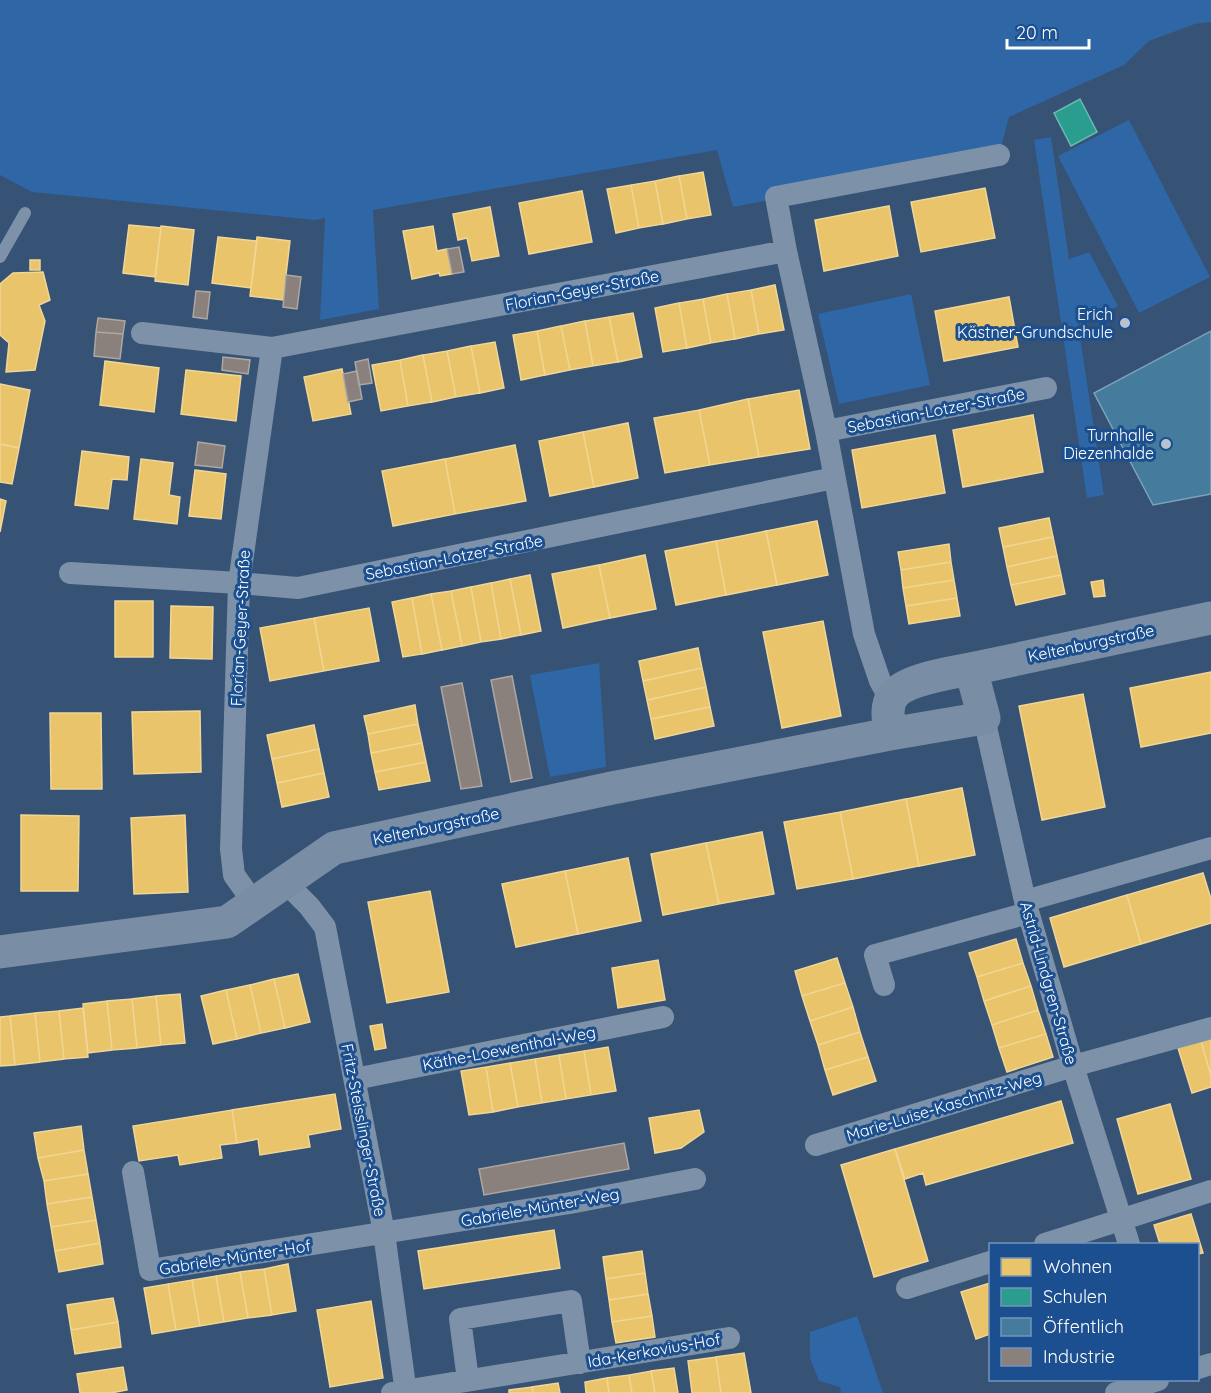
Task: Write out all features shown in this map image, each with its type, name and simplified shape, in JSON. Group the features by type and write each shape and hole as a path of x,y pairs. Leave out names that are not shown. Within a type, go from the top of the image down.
{"street":[{"path":"890,734 887,714 890,699 880,681 864,634 826,431 776,197 999,155"},
{"name":"Florian-Geyer-Straße","path":"142,333 272,348 786,251"},
{"name":"Florian-Geyer-Straße","path":"254,903 234,875 231,849 239,583 272,348"},
{"name":"Sebastian-Lotzer-Straße","path":"826,431 1046,388"},
{"name":"Sebastian-Lotzer-Straße","path":"70,573 298,588 834,478"},
{"name":"Keltenburgstraße","path":"890,699 904,687 920,680 1211,618"},
{"path":"971,669 984,718"},
{"name":"Keltenburgstraße","path":"0,952 226,922 334,848 612,788 984,718"},
{"name":"Astrid-Lindgren-Straße","path":"984,718 1027,907 1073,1066 1128,1243"},
{"path":"884,985 875,955 1211,848"},
{"name":"Fritz-Steisslinger-Straße","path":"285,882 309,906 325,927 384,1233 400,1392"},
{"name":"Käthe-Loewenthal-Weg","path":"355,1079 663,1017"},
{"name":"Marie-Luise-Kaschnitz-Weg","path":"816,1145 1073,1066 1211,1028"},
{"name":"Gabriele-Münter-Hof","path":"133,1172 150,1270 384,1233"},
{"name":"Gabriele-Münter-Weg","path":"384,1233 570,1203 695,1179"},
{"path":"1051,1243 1211,1191"},
{"path":"907,1288 989,1262"},
{"name":"Ida-Kerkovius-Hof","path":"468,1380 460,1319 571,1301 580,1363"},
{"name":"Ida-Kerkovius-Hof","path":"400,1392 729,1338"},
{"path":"1116,1393 1155,1381"}],"lane":[{"path":"0,257 25,213"}],"shaded area":[{"path":"0,0 1211,0 1211,22 1195,24 1149,41 1124,65 1009,117 999,155 733,207 717,150 373,210 379,309 320,320 325,218 315,220 32,192 0,175"},
{"path":"1129,120 1210,277 1139,313 1058,156"},
{"path":"1051,137 1069,259 1089,252 1118,306 1080,326 1076,310 1104,495 1087,498 1034,140"},
{"path":"911,294 930,385 839,404 818,314"},
{"path":"599,663 606,767 550,777 530,675"},
{"path":"857,1316 883,1393 841,1393 840,1387 819,1381 810,1358 810,1332"}],"building: Wohnen":[{"path":"703,172 711,215 687,219 679,176"},
{"path":"679,176 687,219 663,224 655,181"},
{"path":"655,181 663,224 639,228 631,185"},
{"path":"631,185 639,228 616,233 607,189"},
{"path":"985,188 995,238 921,252 911,202"},
{"path":"582,191 592,242 529,254 519,203"},
{"path":"889,206 898,256 824,271 815,220"},
{"path":"490,207 499,256 472,261 467,238 458,240 453,214"},
{"path":"129,225 161,228 155,277 123,273"},
{"path":"161,226 194,230 188,285 155,281"},
{"path":"433,226 437,251 447,249 452,274 440,276 439,273 412,279 403,231"},
{"path":"218,237 257,241 251,288 212,283"},
{"path":"257,237 290,241 283,300 250,296"},
{"path":"30,260 40,260 40,270 30,270"},
{"path":"43,272 50,300 39,305 45,321 35,370 6,372 9,343 0,335 0,284 13,273"},
{"path":"775,285 784,330 759,334 751,290"},
{"path":"751,290 759,334 735,339 727,294"},
{"path":"727,294 735,339 711,343 703,299"},
{"path":"1009,297 1018,347 944,361 935,311"},
{"path":"703,299 711,343 687,348 679,303"},
{"path":"679,303 687,348 663,352 655,308"},
{"path":"633,313 642,357 618,362 609,317"},
{"path":"609,317 618,362 593,366 585,321"},
{"path":"585,321 593,366 570,370 561,326"},
{"path":"561,326 570,370 545,375 537,331"},
{"path":"537,331 545,375 521,380 513,335"},
{"path":"495,342 504,388 480,393 471,346"},
{"path":"471,346 480,393 456,397 447,351"},
{"path":"447,351 456,397 432,402 423,355"},
{"path":"423,355 432,402 408,406 400,360"},
{"path":"400,360 408,406 381,411 372,365"},
{"path":"105,361 159,368 154,412 100,405"},
{"path":"342,369 351,414 313,421 304,377"},
{"path":"186,370 241,376 236,421 181,414"},
{"path":"0,384 30,390 19,448 0,444"},
{"path":"799,390 810,449 759,457 748,399"},
{"path":"748,399 759,457 710,465 699,410"},
{"path":"699,410 710,465 665,473 654,418"},
{"path":"1033,415 1043,472 963,487 953,430"},
{"path":"628,423 638,478 594,487 583,432"},
{"path":"583,432 594,487 550,496 539,441"},
{"path":"935,435 945,493 862,508 852,450"},
{"path":"0,444 19,448 12,484 0,482"},
{"path":"515,445 526,501 455,514 445,459"},
{"path":"82,451 129,457 127,480 112,479 108,509 75,505"},
{"path":"141,459 173,463 169,495 180,497 177,524 134,519"},
{"path":"445,459 455,514 393,526 382,471"},
{"path":"195,470 226,474 221,519 189,516"},
{"path":"0,499 6,501 0,532"},
{"path":"1049,518 1053,537 1003,547 999,528"},
{"path":"817,521 828,575 777,585 766,531"},
{"path":"766,531 777,585 726,595 716,541"},
{"path":"1053,537 1057,556 1007,567 1003,547"},
{"path":"716,541 726,595 676,605 665,551"},
{"path":"949,544 951,562 901,570 898,552"},
{"path":"645,555 656,609 610,618 599,565"},
{"path":"1057,556 1061,575 1011,585 1007,567"},
{"path":"951,562 954,580 903,588 901,570"},
{"path":"599,565 610,618 563,628 552,574"},
{"path":"530,575 541,631 521,635 510,579"},
{"path":"1061,575 1065,594 1016,605 1011,585"},
{"path":"510,579 521,635 501,639 491,583"},
{"path":"954,580 957,598 906,606 903,588"},
{"path":"1103,580 1105,596 1094,597 1091,582"},
{"path":"491,583 501,639 481,642 471,587"},
{"path":"471,587 481,642 462,646 451,591"},
{"path":"451,591 462,646 442,650 431,594"},
{"path":"431,594 442,650 422,654 412,598"},
{"path":"412,598 422,654 403,657 392,602"},
{"path":"957,598 960,616 909,624 906,606"},
{"path":"115,601 153,601 153,657 115,657"},
{"path":"171,606 213,607 212,659 170,658"},
{"path":"369,608 379,661 324,671 314,618"},
{"path":"314,618 324,671 270,681 260,628"},
{"path":"823,621 841,716 782,728 763,632"},
{"path":"698,648 702,668 643,681 639,661"},
{"path":"702,668 706,687 647,700 643,681"},
{"path":"1211,672 1211,733 1141,747 1130,688"},
{"path":"706,687 710,707 651,719 647,700"},
{"path":"1083,694 1105,807 1042,820 1019,706"},
{"path":"415,705 418,724 368,734 364,716"},
{"path":"710,707 714,726 655,739 651,719"},
{"path":"200,711 201,772 134,774 132,712"},
{"path":"50,713 101,713 102,789 51,789"},
{"path":"418,724 422,743 371,753 368,734"},
{"path":"314,725 319,749 272,759 267,735"},
{"path":"422,743 426,762 375,772 371,753"},
{"path":"319,749 324,773 277,783 272,759"},
{"path":"426,762 430,781 379,790 375,772"},
{"path":"324,773 329,797 282,807 277,783"},
{"path":"962,788 975,855 919,866 906,799"},
{"path":"906,799 919,866 853,879 840,812"},
{"path":"840,812 853,879 797,889 784,822"},
{"path":"21,815 79,816 78,891 21,891"},
{"path":"185,815 188,892 134,894 131,818"},
{"path":"762,832 774,894 719,904 706,843"},
{"path":"706,843 719,904 663,915 651,854"},
{"path":"628,858 641,921 578,934 565,871"},
{"path":"565,871 578,934 516,947 502,884"},
{"path":"1203,873 1211,899 1211,923 1141,944 1127,895"},
{"path":"430,891 449,992 387,1003 368,902"},
{"path":"1127,895 1141,944 1064,967 1050,918"},
{"path":"1016,939 1023,963 977,977 969,953"},
{"path":"837,958 845,983 802,996 795,971"},
{"path":"658,960 665,1000 618,1008 612,968"},
{"path":"1023,963 1031,986 984,1001 977,977"},
{"path":"298,974 310,1022 285,1028 274,979"},
{"path":"274,979 285,1028 261,1033 250,985"},
{"path":"845,983 853,1007 810,1021 802,996"},
{"path":"250,985 261,1033 237,1039 226,990"},
{"path":"1031,986 1038,1010 992,1025 984,1001"},
{"path":"226,990 237,1039 213,1044 201,996"},
{"path":"180,994 185,1043 161,1045 156,996"},
{"path":"156,996 161,1045 137,1048 132,999"},
{"path":"132,999 137,1048 112,1050 107,1001"},
{"path":"107,1001 112,1050 88,1053 83,1004"},
{"path":"853,1007 860,1032 818,1045 810,1021"},
{"path":"83,1008 88,1057 64,1059 59,1011"},
{"path":"1038,1010 1046,1034 999,1048 992,1025"},
{"path":"59,1011 64,1059 40,1062 35,1013"},
{"path":"35,1013 40,1062 15,1065 10,1016"},
{"path":"10,1016 15,1065 0,1066 0,1017"},
{"path":"382,1024 386,1048 375,1050 370,1026"},
{"path":"860,1032 868,1057 825,1070 818,1045"},
{"path":"1046,1034 1053,1057 1007,1072 999,1048"},
{"path":"1211,1038 1211,1076 1201,1041"},
{"path":"1201,1041 1211,1076 1211,1087 1192,1093 1178,1048"},
{"path":"608,1047 616,1091 591,1095 584,1051"},
{"path":"584,1051 591,1095 566,1099 559,1055"},
{"path":"559,1055 566,1099 542,1103 535,1059"},
{"path":"868,1057 876,1081 833,1095 825,1070"},
{"path":"535,1059 542,1103 518,1107 510,1063"},
{"path":"510,1063 518,1107 493,1112 486,1067"},
{"path":"486,1067 493,1112 469,1115 461,1071"},
{"path":"335,1094 341,1129 308,1135 310,1147 260,1155 258,1139 237,1143 232,1110"},
{"path":"1061,1101 1073,1143 926,1185 923,1173 905,1179 895,1149"},
{"path":"1170,1104 1191,1179 1138,1194 1117,1119"},
{"path":"232,1110 237,1143 220,1145 222,1158 180,1165 178,1155 139,1161 133,1126"},
{"path":"699,1110 704,1132 681,1148 655,1153 649,1118"},
{"path":"81,1126 84,1150 38,1158 34,1133"},
{"path":"895,1149 928,1261 874,1277 841,1165"},
{"path":"84,1150 88,1174 44,1181 38,1158"},
{"path":"88,1174 92,1197 47,1204 44,1181"},
{"path":"92,1197 96,1220 51,1227 47,1204"},
{"path":"1191,1214 1203,1253 1199,1254 1199,1243 1160,1243 1154,1225"},
{"path":"96,1220 100,1243 55,1251 51,1227"},
{"path":"554,1230 560,1268 424,1289 418,1251"},
{"path":"100,1243 103,1264 59,1272 55,1251"},
{"path":"642,1251 645,1273 606,1279 603,1257"},
{"path":"288,1264 296,1311 272,1315 264,1269"},
{"path":"264,1269 272,1315 248,1318 240,1272"},
{"path":"240,1272 248,1318 224,1322 216,1276"},
{"path":"645,1273 648,1294 609,1300 606,1279"},
{"path":"216,1276 224,1322 200,1326 192,1280"},
{"path":"192,1280 200,1326 176,1330 168,1284"},
{"path":"989,1283 989,1334 976,1339 961,1292"},
{"path":"168,1284 176,1330 152,1334 144,1288"},
{"path":"648,1294 652,1316 612,1322 609,1300"},
{"path":"113,1298 118,1322 71,1330 67,1305"},
{"path":"371,1301 383,1378 330,1387 317,1310"},
{"path":"652,1316 655,1337 616,1343 612,1322"},
{"path":"118,1322 121,1347 75,1354 71,1330"},
{"path":"744,1353 751,1393 721,1393 716,1357"},
{"path":"716,1357 721,1393 692,1393 688,1361"},
{"path":"123,1367 127,1390 111,1393 80,1393 77,1374"},
{"path":"674,1368 678,1393 655,1393 651,1371"},
{"path":"651,1371 655,1393 632,1393 629,1375"},
{"path":"629,1375 632,1393 609,1393 607,1378"},
{"path":"607,1378 609,1393 586,1393 585,1382"},
{"path":"558,1383 560,1393 533,1393 532,1387"},
{"path":"532,1387 533,1393 509,1393 509,1390"}],"building: Schulen":[{"path":"1080,99 1097,132 1071,146 1054,113"}],"building: Öffentlich":[{"name":"Turnhalle Diezenhalde","path":"1211,331 1211,494 1153,505 1094,393"}],"building: Industrie":[{"path":"459,247 464,272 452,274 447,249"},
{"path":"286,275 301,277 297,309 283,307"},
{"path":"196,291 210,292 207,319 193,317"},
{"path":"98,318 125,321 123,334 96,332"},
{"path":"96,332 123,334 120,359 94,356"},
{"path":"223,357 250,360 248,374 222,370"},
{"path":"368,359 372,383 359,385 355,362"},
{"path":"357,371 362,399 348,402 343,374"},
{"path":"198,442 225,446 222,468 195,465"},
{"path":"512,676 532,778 511,782 491,680"},
{"path":"462,683 482,786 461,789 441,687"},
{"path":"624,1143 629,1169 484,1195 479,1169"}],"place":[{"name":"Erich Kästner-Grundschule","path":"1125,323"},
{"name":"Turnhalle Diezenhalde","path":"1166,444"}]}
